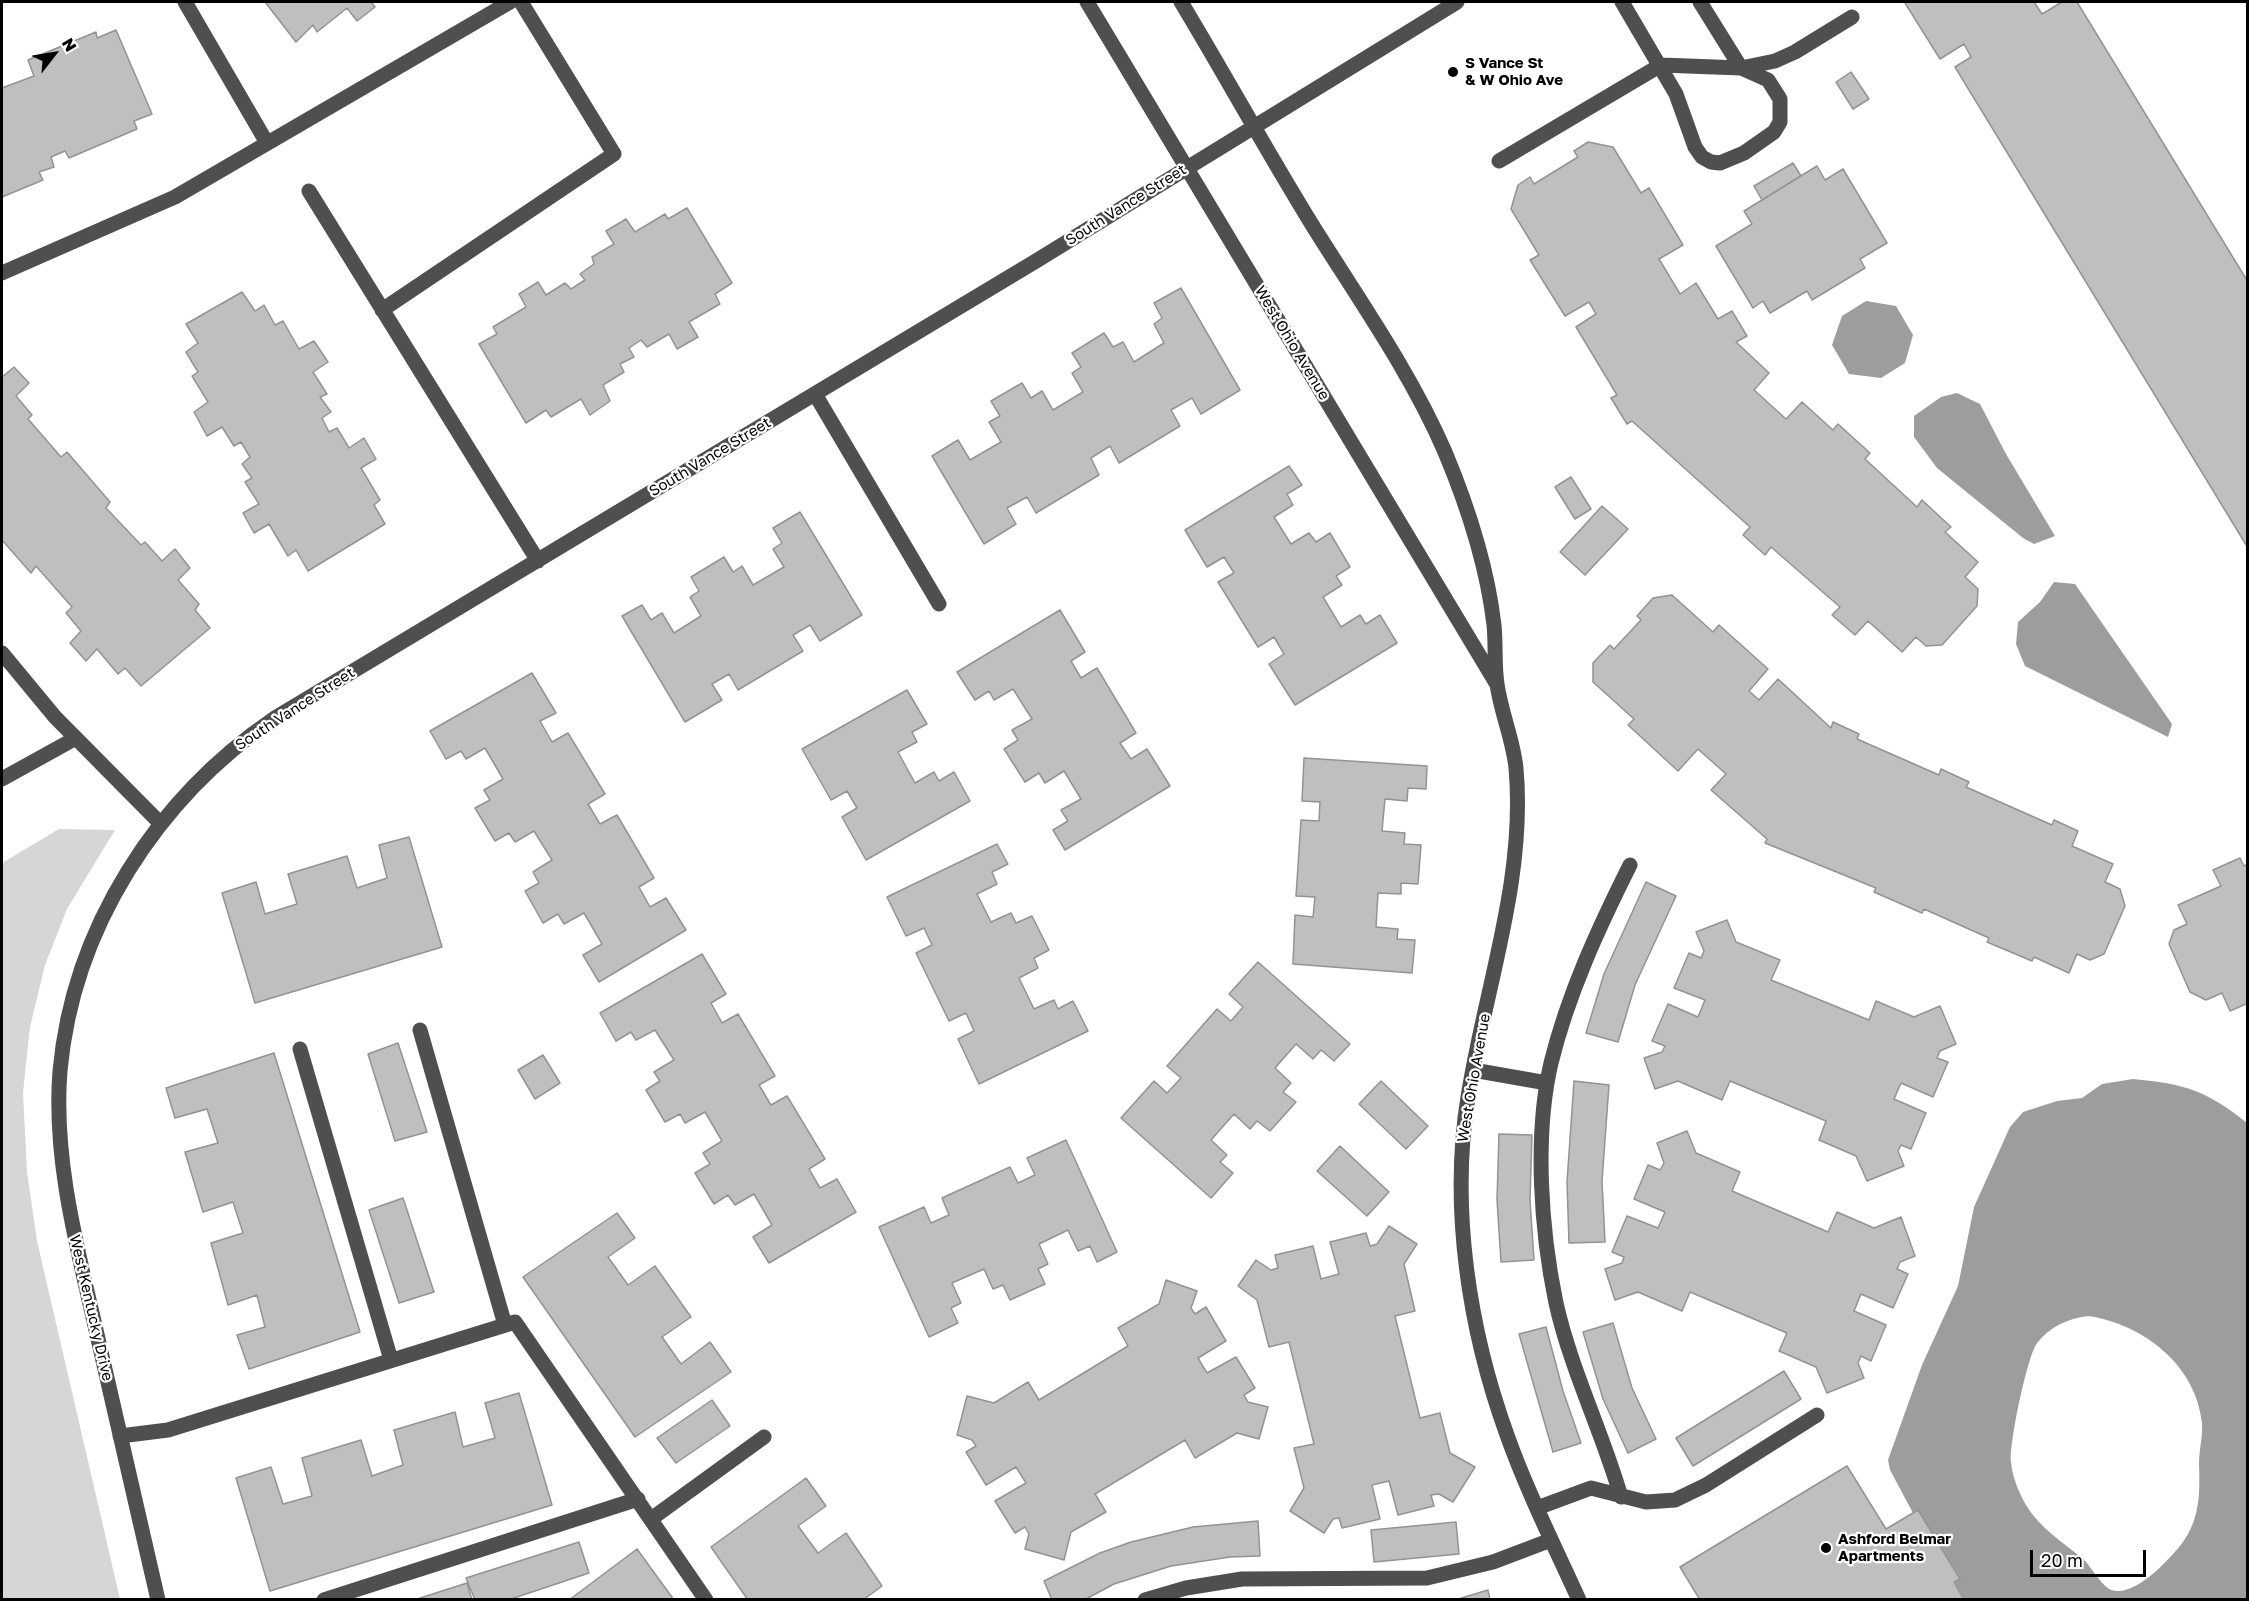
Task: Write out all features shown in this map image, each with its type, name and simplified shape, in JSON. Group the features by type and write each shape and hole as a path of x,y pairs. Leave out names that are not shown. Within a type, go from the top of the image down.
{"street":[{"path":"185,2 267,143"},
{"path":"2,273 175,197 510,2"},
{"path":"382,310 614,154 521,2"},
{"name":"West Ohio Avenue","path":"1087,2 1497,685"},
{"name":"West Ohio Avenue","path":"1180,2 1421,403 1446,455 1484,568 1494,628 1497,685 1515,766 1516,840 1510,892 1473,1070 1463,1132 1461,1169 1463,1219 1470,1284 1494,1394 1537,1508 1579,1599"},
{"name":"South Vance Street","path":"69,1012 81,974 109,907 139,854 160,823 216,763 253,733 815,394 1457,2"},
{"path":"1623,2 1676,94 1695,147 1702,157 1711,162 1720,163 1744,153 1774,132 1780,122 1780,99 1768,80 1740,68 1700,2"},
{"path":"1499,161 1661,65 1740,68 1775,61 1795,52 1852,17"},
{"path":"309,191 538,561"},
{"path":"815,394 939,604"},
{"path":"2,653 76,738 160,823"},
{"path":"2,779 76,738"},
{"path":"1622,1497 1611,1462 1585,1397 1556,1304 1544,1209 1543,1158 1547,1083 1575,988 1630,865"},
{"name":"West Kentucky Drive","path":"69,1012 60,1073 59,1101 65,1173 80,1261 158,1599"},
{"path":"420,1030 505,1325"},
{"path":"300,1049 391,1360"},
{"path":"1473,1070 1547,1083"},
{"path":"120,1436 168,1430 515,1322 706,1599"},
{"path":"1537,1508 1591,1488 1646,1502 1675,1500 1706,1485 1817,1415"},
{"path":"651,1519 764,1437"},
{"path":"324,1599 638,1499"},
{"path":"1145,1599 1196,1586 1242,1579 1427,1578 1493,1562 1551,1540"}],"shaded area":[{"path":"1866,301 1896,306 1913,335 1905,363 1881,378 1849,374 1832,345 1842,316"},
{"path":"1957,393 1980,404 2006,454 2055,536 2034,544 2023,538 1937,468 1914,437 1914,416 1941,397"},
{"path":"2054,582 2075,584 2172,724 2168,737 2025,666 2016,644 2018,622 2040,602"},
{"path":"59,829 115,830 67,909 45,965 30,1027 23,1093 27,1172 37,1241 120,1599 2,1599 2,863"},
{"path":"2133,1079 2181,1086 2207,1096 2247,1123 2247,1599 1964,1599 1954,1582 1960,1578 1918,1510 1913,1513 1890,1470 1888,1460 1922,1365 1958,1286 1974,1207 2010,1127 2023,1112 2057,1101 2082,1098 2102,1084","holes":["2088,1316 2108,1320 2146,1338 2178,1365 2198,1402 2202,1423 2198,1504 2189,1533 2160,1568 2139,1584 2118,1591 2109,1589 2082,1558 2051,1534 2031,1513 2014,1479 2011,1462 2020,1401 2028,1365 2037,1343 2054,1328 2073,1319"]}],"building":[{"path":"265,2 371,2 375,7 357,21 347,8 317,32 313,25 296,42"},
{"path":"2034,2 2042,14 2062,2 2077,2 2248,282 2248,548 1955,67 1971,57 1964,44 1940,59 1905,3"},
{"path":"116,30 152,114 134,121 137,129 69,158 65,151 51,157 54,167 39,172 43,180 2,197 2,88 34,76 28,60 96,32 97,38"},
{"path":"1851,72 1869,99 1853,109 1836,82"},
{"path":"1588,142 1613,147 1641,193 1649,188 1683,245 1659,259 1680,294 1696,283 1718,319 1732,311 1747,336 1736,342 1769,373 1754,390 1786,419 1802,402 1833,430 1838,424 1870,453 1865,459 1917,507 1922,500 1951,527 1945,532 1978,562 1965,577 1978,589 1977,606 1942,645 1926,646 1916,637 1902,652 1868,621 1855,635 1832,615 1840,607 1771,547 1765,555 1743,535 1750,527 1632,421 1627,424 1611,398 1617,395 1576,327 1596,314 1589,302 1565,316 1530,260 1539,255 1511,209 1518,185 1530,177 1534,184 1578,157 1574,151"},
{"path":"1793,163 1801,176 1762,200 1754,186"},
{"path":"1817,166 1825,180 1843,169 1887,243 1860,259 1865,268 1812,300 1807,291 1770,313 1763,301 1753,308 1716,246 1752,224 1744,211"},
{"path":"687,208 732,283 715,294 720,304 689,322 698,337 677,349 669,334 647,347 641,340 629,348 634,357 620,364 624,372 603,385 610,401 590,415 581,399 551,417 546,410 526,423 479,344 497,334 493,327 526,307 519,294 538,282 546,295 565,283 571,289 585,280 580,274 594,264 592,257 614,244 606,231 626,219 635,232 665,214 668,219"},
{"path":"1181,288 1240,390 1201,414 1192,398 1171,410 1180,426 1119,463 1110,446 1091,458 1099,475 1036,513 1027,497 1007,508 1016,524 984,544 932,456 958,440 970,460 1001,442 989,422 1000,416 991,401 1022,383 1031,398 1042,391 1053,410 1083,392 1072,373 1081,367 1072,353 1104,333 1113,347 1123,342 1134,362 1164,343 1154,324 1162,318 1154,303"},
{"path":"242,292 255,311 264,305 275,325 283,321 299,349 314,341 328,362 313,372 327,394 320,397 331,412 322,418 329,432 337,428 349,448 364,438 376,459 361,468 380,500 374,505 385,524 308,571 296,550 288,556 269,524 254,533 243,513 259,504 245,482 252,478 242,464 250,457 241,442 234,446 222,427 207,436 194,412 208,402 192,376 198,372 186,352 198,343 186,324"},
{"path":"14,367 29,383 16,396 32,415 28,419 61,457 67,452 110,502 106,508 141,545 145,542 162,561 175,549 190,568 178,580 199,604 195,610 210,628 141,686 125,668 118,674 97,649 86,661 70,643 81,631 66,613 72,607 36,566 31,573 2,540 2,377"},
{"path":"1289,466 1302,485 1287,494 1293,505 1274,517 1291,544 1309,533 1316,542 1330,533 1350,567 1336,576 1342,585 1323,597 1341,627 1360,615 1366,624 1380,615 1397,643 1295,705 1269,664 1284,654 1274,637 1258,647 1218,582 1234,573 1224,557 1207,567 1185,530"},
{"path":"1571,477 1591,509 1575,519 1555,487"},
{"path":"1602,506 1628,529 1585,575 1560,552"},
{"path":"800,512 862,615 820,641 810,625 793,635 803,651 738,690 729,674 712,684 722,700 685,722 622,616 642,605 651,620 662,613 674,633 701,616 690,597 699,591 691,577 724,557 733,572 742,566 753,585 784,567 773,549 782,543 773,528"},
{"path":"1672,595 1713,632 1719,625 1768,669 1749,691 1759,700 1778,679 1831,728 1833,722 1859,734 1857,739 1939,775 1941,769 1969,782 1966,787 2052,825 2054,820 2078,831 2072,846 2113,864 2105,882 2120,889 2125,906 2104,954 2090,960 2077,954 2069,973 2034,957 2032,961 1987,942 1989,938 1924,909 1922,913 1874,892 1876,888 1765,843 1767,839 1711,790 1726,774 1698,749 1678,771 1628,725 1634,719 1593,682 1593,663 1610,645 1614,649 1641,620 1637,616 1653,598"},
{"path":"1060,610 1085,652 1071,661 1081,678 1097,668 1136,733 1120,743 1131,759 1147,749 1170,786 1065,850 1053,830 1068,821 1061,810 1081,799 1064,771 1045,783 1039,773 1025,782 1004,749 1018,740 1012,730 1032,719 1013,689 994,700 989,691 975,700 957,672"},
{"path":"532,673 556,713 540,721 552,742 568,733 605,794 588,804 600,824 617,815 654,878 639,887 650,907 666,898 686,930 599,982 583,955 602,944 584,913 564,924 558,914 543,923 525,891 539,883 533,872 552,860 534,831 515,842 509,833 495,841 475,808 490,800 484,790 503,779 485,748 466,759 461,751 446,759 430,731"},
{"path":"907,690 927,724 912,732 917,742 898,752 915,783 934,772 939,781 954,772 970,801 866,860 842,817 857,808 847,791 831,800 802,749"},
{"path":"1304,758 1427,766 1426,789 1408,788 1407,801 1385,799 1382,831 1405,833 1404,844 1421,845 1418,884 1401,883 1401,894 1378,893 1376,927 1398,929 1397,939 1415,940 1412,973 1293,964 1295,915 1313,917 1315,897 1296,896 1301,820 1319,821 1320,802 1302,801"},
{"path":"409,837 442,947 255,1003 222,893 256,882 265,914 297,904 288,874 347,856 357,888 387,878 379,845"},
{"path":"997,844 1008,864 992,872 997,884 977,894 991,922 1011,913 1016,923 1032,916 1049,950 1034,958 1038,968 1019,978 1034,1009 1054,1000 1058,1009 1073,1001 1088,1031 979,1084 958,1039 974,1031 966,1013 949,1021 916,953 932,945 924,928 906,936 887,897"},
{"path":"2240,858 2244,866 2248,864 2248,1003 2230,1011 2222,993 2206,1000 2190,992 2169,944 2174,930 2187,924 2178,905 2221,886 2213,870"},
{"path":"1646,882 1676,896 1635,985 1618,1042 1586,1033 1604,974"},
{"path":"1727,920 1736,942 1780,960 1771,980 1869,1020 1876,1001 1914,1017 1940,1006 1956,1044 1940,1051 1937,1058 1948,1062 1933,1097 1901,1083 1894,1099 1926,1113 1911,1149 1901,1145 1898,1151 1904,1166 1867,1181 1856,1156 1819,1140 1826,1121 1730,1081 1722,1100 1678,1081 1655,1089 1644,1058 1662,1052 1665,1046 1652,1041 1668,1004 1698,1017 1705,1000 1674,988 1689,953 1701,958 1704,951 1696,932"},
{"path":"702,954 726,994 711,1003 722,1023 738,1014 775,1076 759,1085 771,1105 787,1096 825,1159 809,1169 820,1188 837,1179 856,1212 769,1263 753,1237 772,1225 754,1194 735,1205 728,1195 714,1204 695,1173 710,1164 703,1153 722,1141 705,1112 685,1123 680,1114 665,1122 646,1090 660,1081 654,1072 674,1060 655,1030 636,1040 631,1032 616,1041 600,1013"},
{"path":"1258,962 1350,1044 1334,1061 1321,1050 1313,1059 1296,1044 1275,1068 1291,1083 1283,1092 1296,1102 1270,1131 1257,1121 1250,1129 1234,1114 1211,1140 1227,1155 1220,1162 1233,1173 1211,1198 1121,1118 1154,1081 1167,1093 1181,1078 1167,1066 1217,1009 1231,1021 1243,1007 1229,994"},
{"path":"398,1043 427,1132 395,1141 368,1054"},
{"path":"274,1053 360,1332 249,1369 237,1335 265,1327 257,1295 228,1305 211,1243 243,1233 233,1202 203,1212 185,1152 218,1143 207,1109 175,1118 166,1088"},
{"path":"543,1055 560,1083 535,1099 518,1070"},
{"path":"1381,1081 1428,1126 1406,1149 1359,1104"},
{"path":"1574,1081 1609,1085 1602,1181 1605,1242 1569,1243 1567,1182"},
{"path":"1687,1131 1696,1153 1740,1172 1732,1191 1828,1232 1837,1212 1874,1228 1901,1217 1915,1256 1900,1262 1897,1269 1908,1274 1893,1308 1861,1294 1854,1311 1886,1325 1871,1361 1861,1356 1858,1363 1864,1378 1827,1393 1816,1367 1779,1351 1787,1333 1690,1292 1682,1311 1638,1292 1615,1300 1605,1269 1622,1263 1624,1257 1612,1252 1627,1216 1658,1228 1665,1212 1634,1199 1648,1165 1660,1170 1664,1163 1657,1143"},
{"path":"1499,1134 1532,1135 1530,1200 1534,1260 1501,1262 1497,1200"},
{"path":"1066,1140 1117,1252 1097,1262 1090,1246 1078,1251 1068,1230 1039,1244 1048,1264 1038,1269 1045,1284 1010,1300 1003,1285 993,1289 984,1269 952,1283 961,1303 951,1308 958,1323 929,1337 879,1227 924,1207 931,1223 949,1215 942,1198 1010,1167 1018,1183 1035,1175 1027,1158"},
{"path":"1340,1146 1389,1192 1367,1216 1317,1171"},
{"path":"403,1198 434,1292 399,1303 369,1210"},
{"path":"617,1213 635,1238 608,1257 628,1285 655,1266 691,1317 662,1337 681,1364 710,1342 731,1372 635,1437 523,1277"},
{"path":"1389,1226 1417,1244 1404,1264 1415,1311 1395,1316 1420,1418 1440,1413 1450,1453 1475,1467 1453,1502 1439,1494 1431,1495 1434,1506 1398,1515 1389,1481 1372,1485 1380,1519 1342,1528 1339,1518 1333,1519 1324,1533 1290,1511 1304,1488 1294,1448 1314,1444 1289,1342 1269,1347 1257,1300 1238,1286 1256,1260 1271,1270 1278,1268 1275,1255 1313,1246 1321,1279 1339,1274 1330,1242 1366,1233 1370,1246 1377,1244"},
{"path":"1166,1280 1197,1291 1191,1308 1195,1314 1206,1307 1226,1341 1198,1358 1207,1373 1236,1357 1255,1388 1244,1395 1248,1402 1268,1407 1259,1439 1237,1433 1195,1458 1185,1440 1095,1494 1106,1512 1071,1532 1064,1560 1025,1549 1029,1534 1025,1527 1015,1533 995,1501 1026,1483 1016,1467 986,1485 966,1452 976,1446 972,1440 957,1435 967,1396 994,1403 1028,1382 1039,1400 1128,1346 1118,1328 1159,1304"},
{"path":"1613,1323 1632,1388 1656,1439 1628,1453 1603,1399 1583,1332"},
{"path":"1546,1327 1563,1391 1581,1443 1553,1452 1519,1334"},
{"path":"1784,1371 1801,1399 1693,1466 1676,1438"},
{"path":"519,1393 552,1505 270,1591 236,1478 271,1467 283,1504 312,1496 302,1458 361,1440 372,1476 403,1465 394,1430 455,1412 463,1447 495,1438 485,1403"},
{"path":"712,1400 730,1426 676,1463 657,1438"},
{"name":"Ashford Belmar Apartments","path":"1847,1466 1886,1529 1918,1510 1960,1579 1954,1582 1964,1600 1700,1600 1680,1567"},
{"path":"806,1478 826,1506 798,1526 818,1553 846,1533 882,1586 863,1600 748,1600 711,1547"},
{"path":"1258,1521 1260,1556 1230,1557 1171,1566 1114,1584 1084,1600 1052,1600 1044,1581 1100,1553 1131,1542 1193,1527"},
{"path":"1456,1522 1459,1554 1374,1562 1371,1530"},
{"path":"579,1542 589,1573 508,1600 475,1600 466,1578"},
{"path":"637,1549 674,1600 569,1600"},
{"path":"467,1583 472,1600 414,1600"},
{"path":"1488,1590 1490,1600 1455,1600"}],"place":[{"name":"S Vance St & W Ohio Ave","path":"1453,72"},
{"name":"Ashford Belmar Apartments","path":"1826,1548"}]}
